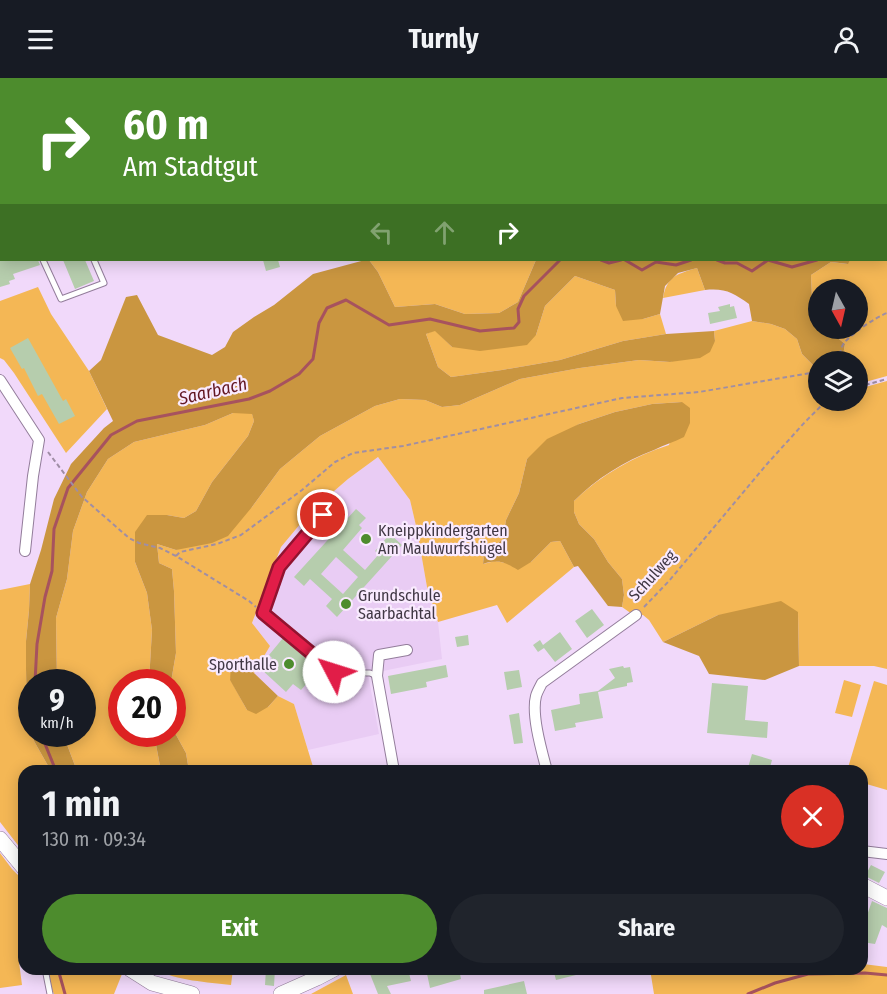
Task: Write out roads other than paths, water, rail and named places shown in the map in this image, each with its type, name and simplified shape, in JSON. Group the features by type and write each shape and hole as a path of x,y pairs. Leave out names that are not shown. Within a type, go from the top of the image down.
{"main road":[{"path":"0,839 18,861"},
{"path":"868,888 887,898"},
{"path":"139,975 152,983 192,994"},
{"path":"281,994 323,975"}],"street":[{"path":"0,380 39,440 25,551"},
{"name":"Schulweg","path":"545,765 535,711 536,697 542,683 636,615"},
{"path":"393,765 377,676 380,655 407,650"},
{"path":"868,852 887,854"}],"lane":[{"path":"43,261 61,299 104,283 94,261"},
{"path":"323,515 279,567 263,613 334,672 370,673 377,676"},
{"path":"46,975 50,994"}],"waterway":[{"name":"Saarbach","path":"36,669 37,644 52,571 54,529 68,488 111,435 137,421 249,399 270,391 299,374 313,359 319,323 327,308 346,300 389,325 430,319 480,331 514,328 519,322 518,309 524,296 559,261"},
{"name":"Saarbach","path":"604,261 609,263 617,261"},
{"name":"Saarbach","path":"627,261 642,270 656,262 676,265 688,261"},
{"name":"Saarbach","path":"720,261 737,263 752,271 767,261"},
{"name":"Saarbach","path":"771,261 792,267 813,261"},
{"name":"Saarbach","path":"46,747 54,765"},
{"name":"Saarbach","path":"868,973 887,975"},
{"name":"Saarbach","path":"60,975 65,994"},
{"name":"Saarbach","path":"748,994 804,975"}],"place":[{"name":"Kneippkindergarten Am Maulwurfshügel","path":"366,539"},
{"name":"Grundschule Saarbachtal","path":"346,604"},
{"name":"Sporthalle","path":"289,664"}]}
